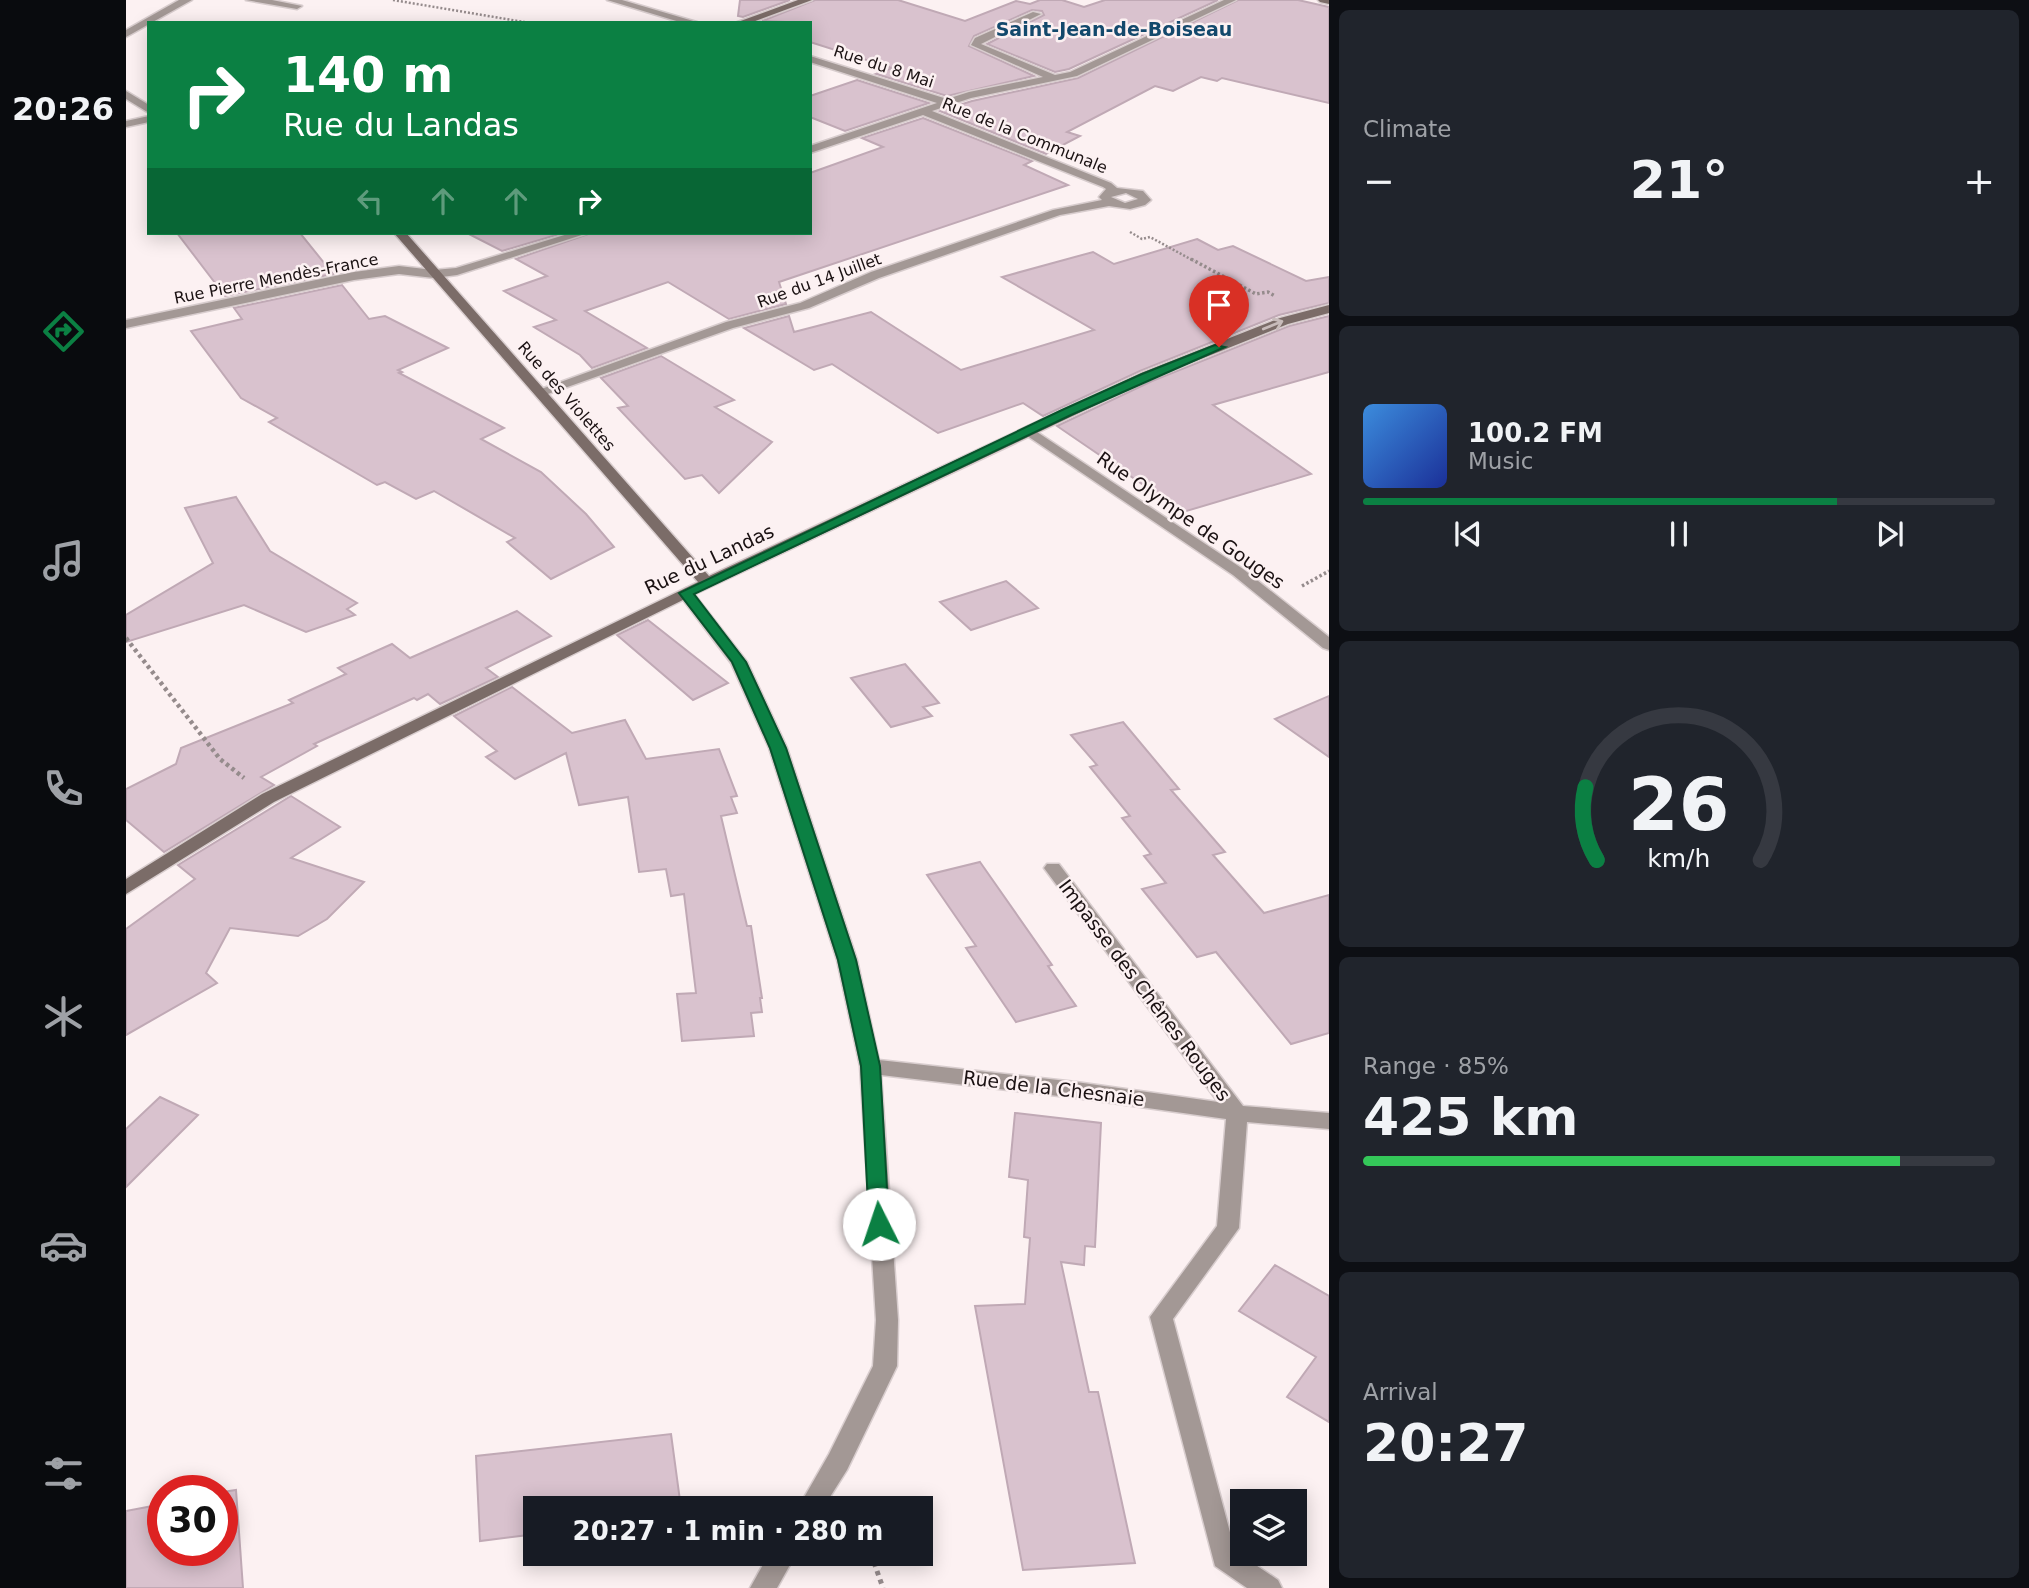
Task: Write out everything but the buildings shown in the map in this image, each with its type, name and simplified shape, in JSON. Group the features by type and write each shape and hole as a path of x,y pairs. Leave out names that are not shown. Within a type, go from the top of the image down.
{"street":[{"path":"152,21 187,0"},
{"path":"251,0 297,6"},
{"path":"612,0 688,21"},
{"path":"746,21 807,0"},
{"path":"812,149 969,96 1073,74 1231,0"},
{"path":"1323,0 1329,1"},
{"path":"624,17 640,7"},
{"path":"1036,14 978,40 975,45 1056,79"},
{"path":"126,34 145,25"},
{"name":"Rue du 8 Mai","path":"812,60 948,103"},
{"path":"126,94 147,109"},
{"name":"Rue de la Communale","path":"923,111 1107,185 1112,196"},
{"path":"126,124 147,119"},
{"name":"Rue du 14 Juillet","path":"540,392 730,325 756,320 857,285 874,275 1112,196"},
{"name":"Rue des Violettes","path":"402,235 433,274 707,583"},
{"name":"Rue Pierre Mendès-France","path":"126,324 354,276 399,270 433,274 474,267 576,235"},
{"name":"Rue du Landas","path":"126,888 268,798 686,593 1146,376 1284,321 1329,309"},
{"name":"Rue Olympe de Gouges","path":"1028,430 1238,572 1329,645"},
{"path":"686,593 739,662 778,748 847,960 870,1066 887,1320 885,1366 838,1462 817,1496"},
{"name":"Impasse des Chênes Rouges","path":"1053,867 1237,1113"},
{"name":"Rue de la Chesnaie","path":"870,1066 1076,1090 1237,1113 1329,1121"},
{"path":"1237,1113 1228,1228 1161,1317 1224,1558 1269,1588"},
{"path":"763,1588 776,1566"}],"path":[{"path":"396,0 512,21"},
{"path":"1079,207 1142,239 1150,237 1256,293 1268,292 1284,302"},
{"path":"126,638 220,759 268,798"},
{"path":"875,1566 883,1588"}],"district":[{"name":"Saint-Jean-de-Boiseau","path":"1114,29"}],"route":[{"path":"879,1224 870,1066 847,960 778,748 739,662 686,593 1146,376 1219,347"}]}
